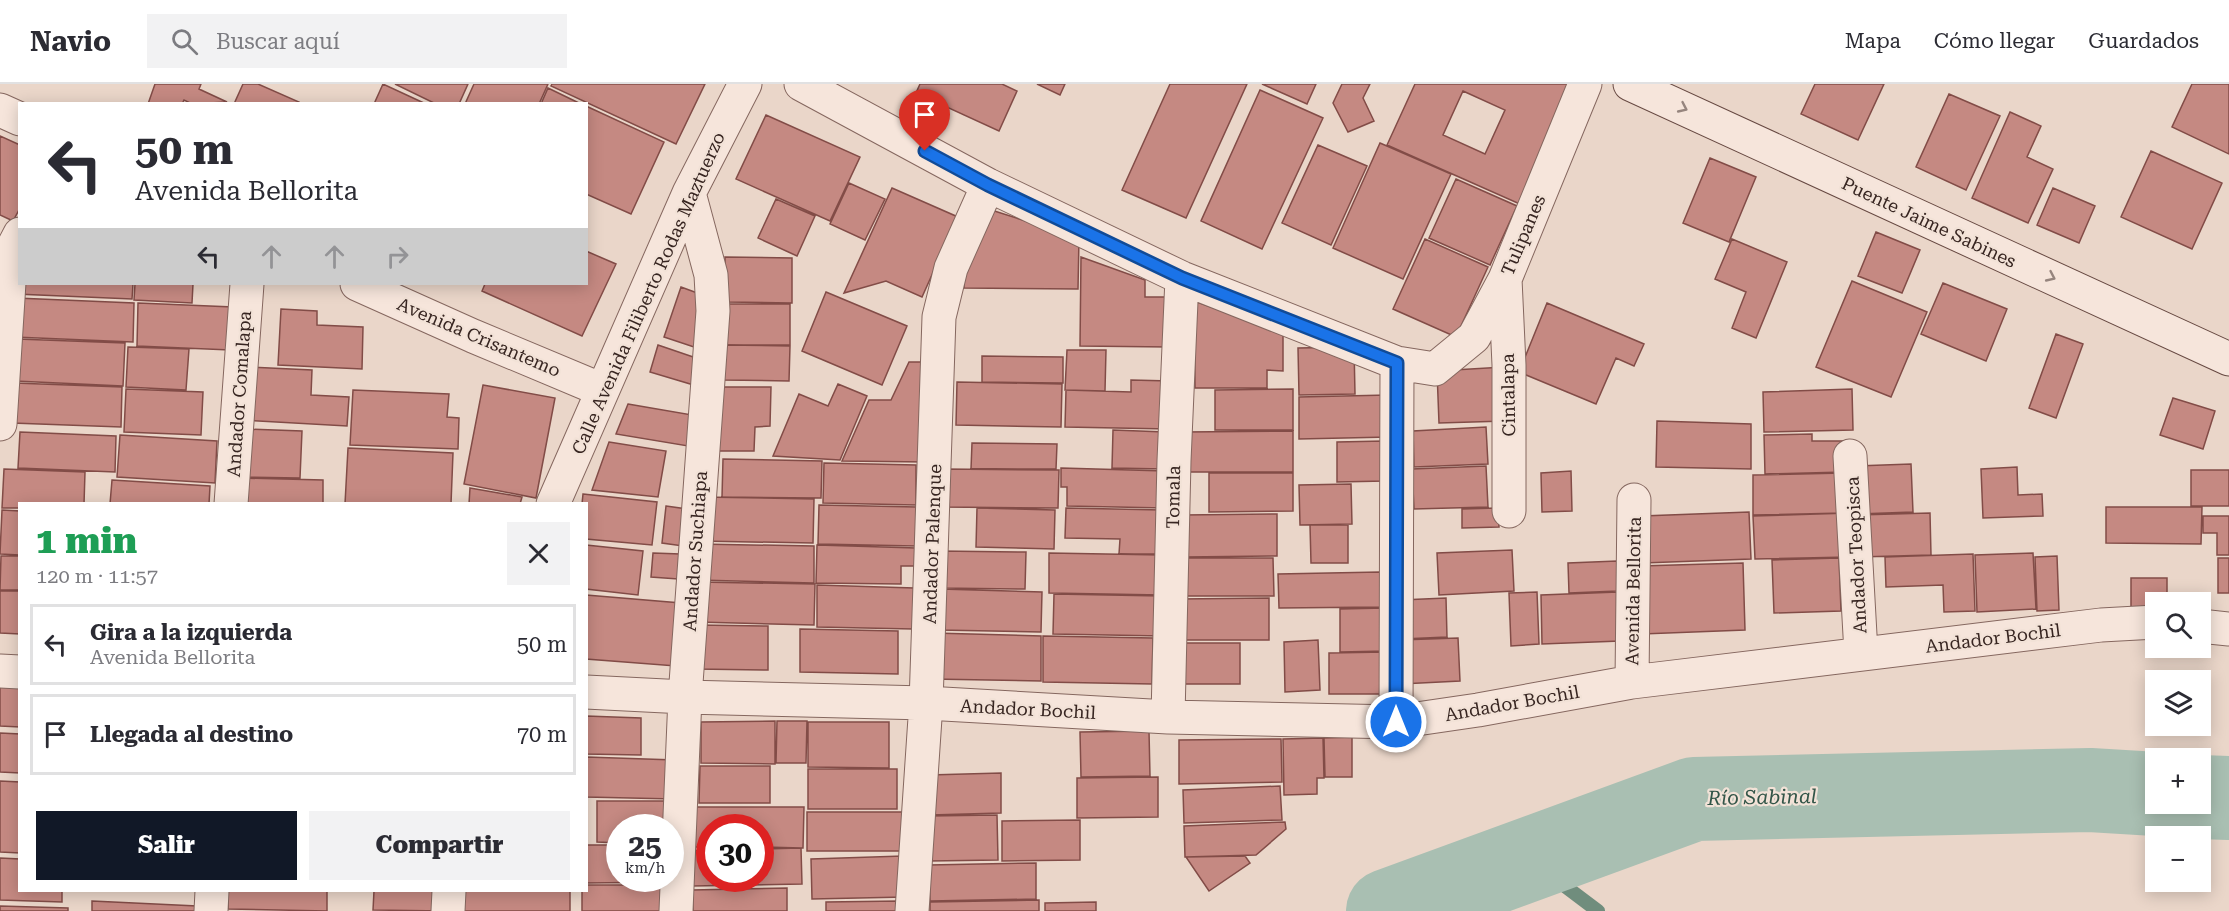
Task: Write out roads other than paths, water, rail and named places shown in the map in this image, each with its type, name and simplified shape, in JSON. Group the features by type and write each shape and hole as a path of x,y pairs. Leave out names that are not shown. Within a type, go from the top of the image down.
{"street":[{"name":"Calle Avenida Filiberto Rodas Maztuerzo","path":"554,502 689,193 745,84"},
{"path":"801,84 988,185 1182,278 1397,363 1396,722"},
{"name":"Tulipanes","path":"1397,363 1435,369 1474,337 1505,279 1585,84"},
{"name":"Puente Jaime Sabines","path":"1630,84 2229,359"},
{"path":"0,110 18,118"},
{"name":"Andador Palenque","path":"912,911 926,703 939,317 951,268 988,185"},
{"name":"Andador Suchiapa","path":"676,911 685,697 713,311 711,275 689,193"},
{"path":"0,424 12,251 18,238"},
{"name":"Tomala","path":"1168,717 1174,461 1182,278"},
{"name":"Cintalapa","path":"1505,279 1509,365 1509,512"},
{"name":"Andador Comalapa","path":"231,502 247,285"},
{"name":"Avenida Crisantemo","path":"359,285 473,336 603,390"},
{"name":"Andador Teopisca","path":"1850,456 1861,653"},
{"name":"Avenida Bellorita","path":"1632,682 1634,500"},
{"name":"Andador Bochil","path":"588,692 926,703 1168,717 1396,722 1478,710 1632,682 2101,625 2145,623"},
{"path":"2211,627 2229,629"},
{"path":"0,671 18,672"},
{"path":"211,911 212,892"},
{"path":"448,911 449,892"}],"waterway":[{"name":"Río Sabinal","path":"1388,911 1694,799 2090,790 2145,793"},
{"name":"Río Sabinal","path":"2211,797 2229,798"},
{"path":"1529,859 1598,911"}]}
